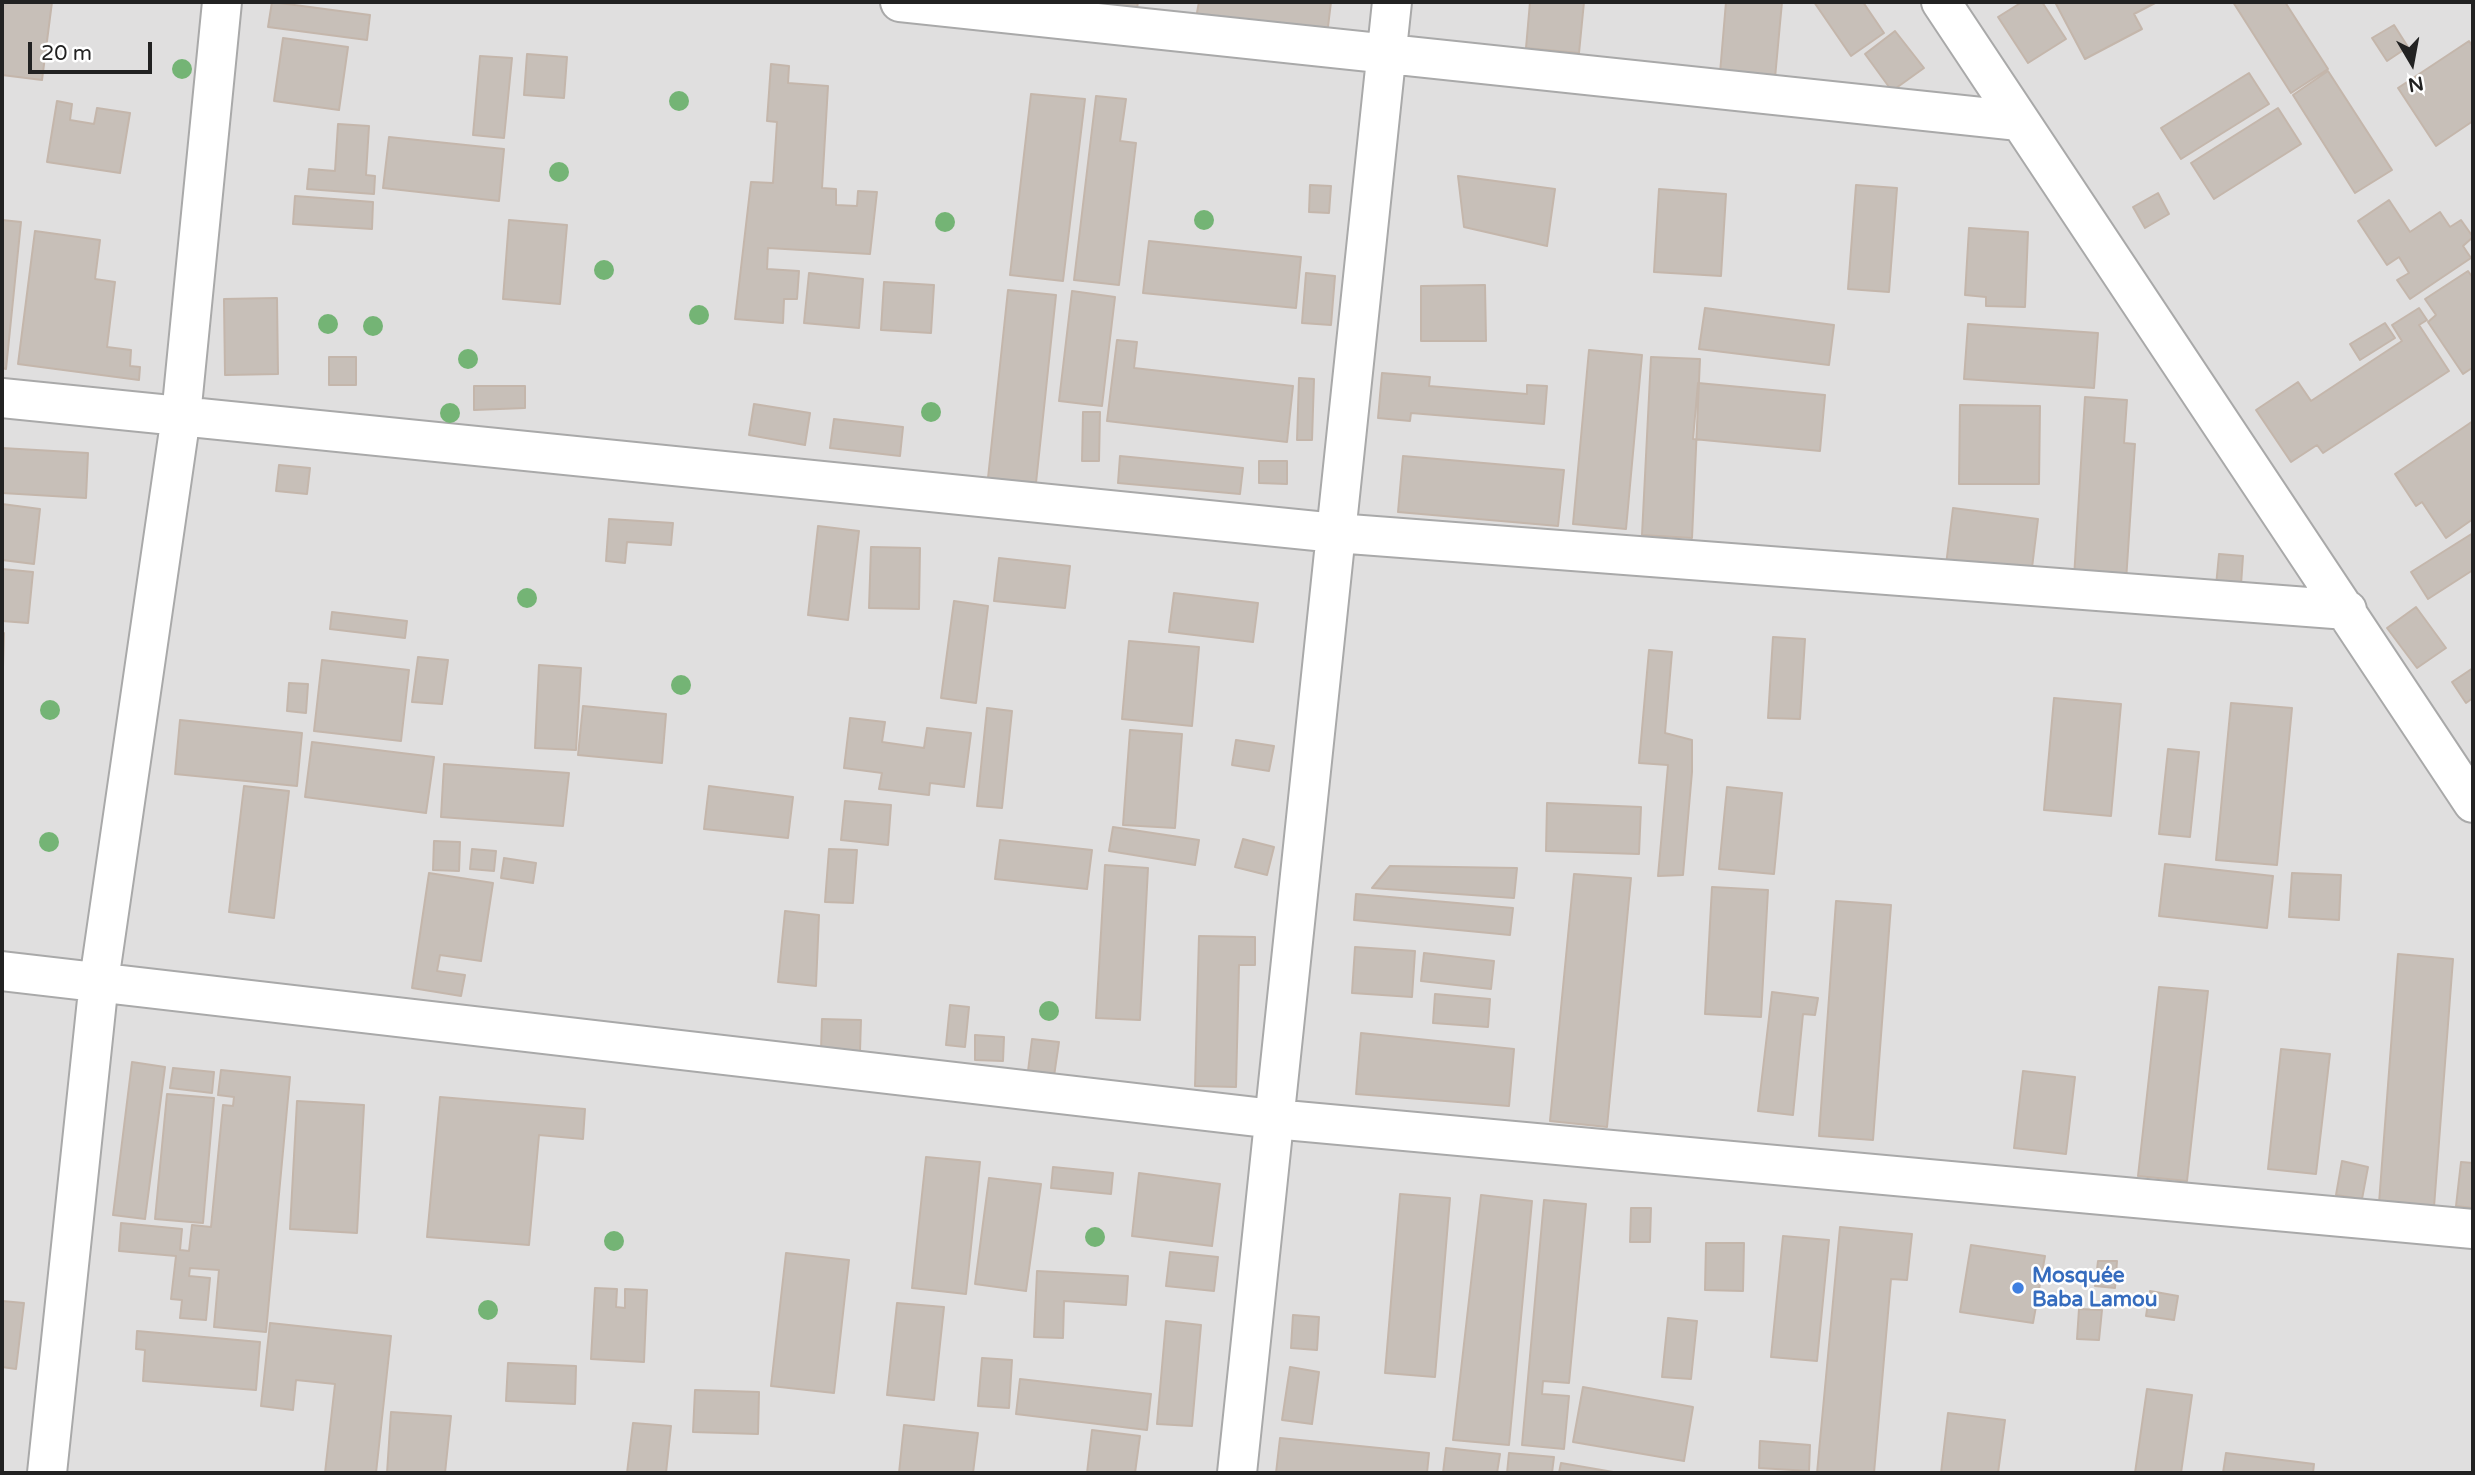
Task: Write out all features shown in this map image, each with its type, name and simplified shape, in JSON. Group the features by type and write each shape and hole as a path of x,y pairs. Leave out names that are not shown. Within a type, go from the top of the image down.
{"street":[{"path":"47,1473 99,981 181,416 222,2"},
{"path":"900,2 2019,121"},
{"path":"1237,1473 1392,2"},
{"path":"1941,2 2473,803"},
{"path":"2,398 1336,533 2347,610"},
{"path":"2,971 1274,1119 2473,1229"}],"shaded area":[{"path":"2,2 2473,2 2473,1473 2,1473"}],"building":[{"path":"2,2 52,2 42,80 2,75"},
{"path":"272,2 370,15 367,40 268,27"},
{"path":"1080,2 1138,2 1136,14"},
{"path":"1199,2 1331,2 1327,35 1196,18"},
{"path":"1530,2 1584,2 1579,53 1526,48"},
{"path":"1726,2 1782,2 1775,78 1720,73"},
{"path":"1814,2 1863,2 1884,33 1851,56"},
{"path":"2022,2 2042,2 2066,39 2028,63 1998,17"},
{"path":"2055,2 2157,2 2134,14 2142,29 2085,59"},
{"path":"2233,2 2285,2 2328,69 2291,93"},
{"path":"2394,25 2408,47 2387,61 2372,38"},
{"path":"1895,31 1924,68 1892,91 1865,54"},
{"path":"283,38 348,47 339,110 274,101"},
{"path":"2469,41 2473,47 2473,121 2436,146 2398,88"},
{"path":"527,54 567,57 564,98 524,95"},
{"path":"480,56 512,58 504,138 473,135"},
{"path":"771,64 789,66 788,83 828,86 822,188 836,189 836,205 857,206 858,191 877,192 870,254 768,248 767,269 799,271 797,299 784,299 783,323 735,319 751,182 773,183 777,122 767,121"},
{"path":"2328,71 2392,170 2355,193 2293,95"},
{"path":"2249,73 2269,104 2181,159 2161,128"},
{"path":"1031,94 1085,99 1063,281 1010,275"},
{"path":"1096,96 1126,99 1120,141 1136,143 1119,285 1074,280"},
{"path":"57,101 72,104 70,120 94,124 97,108 130,113 120,173 47,162"},
{"path":"2278,108 2301,144 2214,199 2191,163"},
{"path":"338,124 369,126 366,175 375,176 374,194 307,189 309,169 335,171"},
{"path":"389,137 504,149 499,201 383,188"},
{"path":"1458,176 1555,189 1547,246 1464,227"},
{"path":"1310,185 1331,186 1329,213 1309,212"},
{"path":"1856,185 1897,188 1889,292 1848,289"},
{"path":"1659,189 1726,194 1721,276 1654,272"},
{"path":"2158,193 2169,214 2145,228 2133,207"},
{"path":"295,196 373,202 372,229 293,224"},
{"path":"2389,200 2410,232 2440,212 2450,227 2461,220 2473,237 2463,246 2471,258 2410,299 2397,280 2409,273 2399,257 2387,265 2358,221"},
{"path":"2,220 21,222 6,369 2,368"},
{"path":"509,220 567,225 560,304 503,299"},
{"path":"1969,228 2028,232 2025,307 1986,306 1986,297 1965,295"},
{"path":"35,231 100,240 95,279 115,282 107,347 131,350 130,366 140,367 139,380 18,364"},
{"path":"1149,241 1301,257 1296,308 1143,293"},
{"path":"2468,271 2473,278 2473,370 2472,368 2463,374 2428,322 2436,315 2425,299"},
{"path":"809,273 863,279 859,328 804,323"},
{"path":"1306,273 1335,276 1331,325 1302,323"},
{"path":"884,282 934,285 931,333 881,330"},
{"path":"1485,285 1486,341 1421,341 1421,286"},
{"path":"1008,290 1056,295 1036,483 988,478"},
{"path":"1072,291 1115,297 1102,406 1059,401"},
{"path":"277,298 278,374 225,375 224,299"},
{"path":"1705,308 1834,325 1829,365 1699,349"},
{"path":"2419,308 2427,320 2419,325 2449,371 2323,453 2317,445 2291,462 2256,410 2298,382 2311,401 2402,341 2392,325"},
{"path":"2385,323 2395,338 2360,360 2350,344"},
{"path":"1968,324 2098,333 2094,388 1964,379"},
{"path":"1117,340 1137,342 1134,368 1293,386 1287,442 1107,421"},
{"path":"1589,350 1642,355 1626,529 1573,524"},
{"path":"329,357 356,357 356,385 329,385"},
{"path":"1651,357 1700,359 1692,538 1642,535"},
{"path":"1382,373 1430,377 1429,386 1527,394 1527,385 1547,386 1544,424 1411,413 1410,421 1378,418"},
{"path":"1299,378 1314,379 1312,440 1297,440"},
{"path":"1698,383 1825,395 1820,451 1693,439"},
{"path":"474,386 525,386 525,408 474,410"},
{"path":"2085,397 2127,400 2124,443 2135,444 2126,581 2074,578"},
{"path":"754,404 810,413 805,445 749,435"},
{"path":"1960,405 2040,406 2039,484 1959,484"},
{"path":"1083,412 1100,412 1099,461 1082,461"},
{"path":"834,419 903,427 900,456 830,448"},
{"path":"2473,421 2473,519 2446,538 2422,502 2416,506 2395,474"},
{"path":"2,448 88,453 86,498 2,493"},
{"path":"1120,456 1243,468 1240,494 1118,483"},
{"path":"1403,456 1564,470 1558,526 1398,512"},
{"path":"1259,461 1287,461 1287,484 1259,483"},
{"path":"279,465 310,468 307,494 276,491"},
{"path":"2,504 40,509 34,564 2,560"},
{"path":"1953,508 2038,519 2031,576 1946,565"},
{"path":"609,519 673,523 671,545 627,542 625,563 606,561"},
{"path":"818,526 859,531 848,620 808,615"},
{"path":"2473,533 2473,570 2428,599 2411,572"},
{"path":"871,547 920,548 919,609 869,608"},
{"path":"2219,554 2243,556 2240,599 2215,597"},
{"path":"999,558 1070,566 1065,608 994,601"},
{"path":"2,569 33,572 28,623 2,621"},
{"path":"1174,593 1258,603 1253,642 1169,632"},
{"path":"954,601 988,606 976,703 941,698"},
{"path":"2416,607 2446,648 2417,668 2387,628"},
{"path":"332,612 407,621 405,638 330,629"},
{"path":"2,633 4,633 2,700"},
{"path":"1773,637 1805,639 1800,719 1768,718"},
{"path":"1129,641 1199,647 1192,726 1122,719"},
{"path":"1649,650 1672,652 1665,733 1692,740 1692,772 1683,875 1658,876 1668,765 1639,763"},
{"path":"418,657 448,660 442,704 412,702"},
{"path":"322,660 409,670 401,741 314,731"},
{"path":"539,665 581,668 576,750 535,748"},
{"path":"2473,668 2473,698 2466,703 2452,682"},
{"path":"289,683 308,684 306,713 287,711"},
{"path":"2054,698 2121,704 2111,816 2044,810"},
{"path":"2231,703 2292,708 2277,865 2216,860"},
{"path":"583,706 666,714 662,763 578,755"},
{"path":"987,708 1012,711 1002,808 977,806"},
{"path":"850,718 885,722 882,742 924,748 927,728 971,733 964,787 930,783 929,795 879,789 882,773 844,768"},
{"path":"180,720 302,733 297,786 175,774"},
{"path":"1130,730 1182,734 1175,828 1123,825"},
{"path":"1236,740 1274,746 1269,771 1232,765"},
{"path":"312,742 434,757 426,813 305,797"},
{"path":"2168,749 2199,752 2190,837 2159,834"},
{"path":"444,764 569,773 563,826 441,817"},
{"path":"244,786 289,791 274,918 229,912"},
{"path":"709,786 793,797 788,838 704,829"},
{"path":"1727,787 1782,793 1774,874 1719,869"},
{"path":"845,801 891,805 888,845 841,840"},
{"path":"1547,803 1641,807 1639,854 1546,851"},
{"path":"1113,827 1199,840 1195,865 1109,851"},
{"path":"1243,839 1274,847 1267,875 1235,867"},
{"path":"1000,840 1092,850 1087,889 995,879"},
{"path":"434,841 460,842 459,871 433,870"},
{"path":"472,849 496,851 494,871 470,869"},
{"path":"829,849 857,850 853,903 825,902"},
{"path":"504,858 536,863 533,883 501,878"},
{"path":"2165,864 2273,876 2267,928 2159,916"},
{"path":"1105,865 1148,868 1140,1020 1096,1018"},
{"path":"1390,866 1517,868 1514,898 1372,888"},
{"path":"429,873 493,883 481,961 440,955 437,971 465,975 461,996 412,988"},
{"path":"2292,873 2341,875 2339,920 2289,917"},
{"path":"1574,874 1631,878 1607,1127 1550,1121"},
{"path":"1712,887 1768,890 1761,1017 1705,1014"},
{"path":"1356,894 1513,908 1510,935 1354,920"},
{"path":"1836,901 1891,905 1873,1140 1819,1136"},
{"path":"785,911 819,915 816,986 778,982"},
{"path":"1199,936 1255,937 1255,965 1239,965 1236,1087 1195,1086"},
{"path":"1355,947 1415,951 1412,997 1352,993"},
{"path":"1424,953 1494,961 1491,989 1421,981"},
{"path":"2398,954 2453,959 2434,1207 2379,1203"},
{"path":"2159,987 2208,991 2187,1181 2138,1176"},
{"path":"1772,992 1818,998 1815,1015 1803,1014 1793,1115 1758,1111"},
{"path":"1435,994 1490,999 1488,1027 1433,1023"},
{"path":"950,1005 969,1007 965,1047 946,1045"},
{"path":"822,1019 861,1020 860,1051 821,1050"},
{"path":"1361,1033 1514,1049 1509,1106 1356,1094"},
{"path":"975,1035 1004,1037 1003,1061 975,1060"},
{"path":"1032,1039 1059,1042 1053,1083 1027,1079"},
{"path":"2281,1049 2330,1054 2316,1174 2268,1169"},
{"path":"132,1062 165,1067 145,1219 113,1215"},
{"path":"173,1068 214,1072 212,1093 170,1088"},
{"path":"221,1070 290,1077 266,1332 214,1327 219,1270 190,1268 189,1276 210,1278 206,1320 180,1318 182,1300 171,1299 176,1256 119,1251 121,1223 182,1229 180,1250 189,1251 192,1225 211,1227 223,1105 233,1106 234,1097 218,1095"},
{"path":"2023,1071 2075,1077 2066,1154 2014,1148"},
{"path":"167,1094 214,1098 203,1223 155,1219"},
{"path":"440,1097 585,1109 583,1139 539,1135 529,1245 427,1237"},
{"path":"297,1101 364,1105 357,1233 290,1229"},
{"path":"926,1157 980,1162 966,1294 912,1288"},
{"path":"2342,1161 2368,1167 2362,1199 2336,1195"},
{"path":"2461,1162 2473,1163 2473,1208 2456,1206"},
{"path":"1053,1167 1113,1173 1111,1194 1051,1188"},
{"path":"1139,1173 1220,1184 1212,1246 1132,1236"},
{"path":"989,1178 1041,1184 1026,1291 975,1284"},
{"path":"1400,1194 1450,1198 1435,1377 1385,1373"},
{"path":"1481,1195 1532,1201 1509,1445 1453,1440"},
{"path":"1544,1200 1586,1204 1569,1383 1543,1381 1542,1394 1569,1396 1564,1449 1522,1445"},
{"path":"1631,1208 1651,1208 1650,1242 1630,1242"},
{"path":"1840,1227 1912,1234 1907,1280 1891,1279 1874,1473 1817,1473"},
{"path":"1783,1236 1829,1240 1817,1361 1771,1357"},
{"path":"1706,1243 1744,1243 1743,1291 1705,1290"},
{"path":"1971,1245 2045,1256 2033,1323 1960,1312"},
{"path":"1170,1252 1218,1257 1214,1291 1166,1286"},
{"path":"786,1253 849,1260 834,1393 771,1386"},
{"path":"2098,1261 2117,1261 2115,1288 2095,1286"},
{"path":"1037,1271 1128,1276 1126,1305 1064,1301 1063,1338 1034,1337"},
{"path":"595,1288 617,1289 616,1307 625,1308 625,1289 647,1290 644,1362 591,1359"},
{"path":"2150,1291 2178,1296 2174,1320 2146,1316"},
{"path":"2,1301 24,1303 16,1369 2,1367"},
{"path":"897,1303 944,1307 934,1400 887,1395"},
{"path":"2079,1309 2102,1310 2099,1340 2077,1339"},
{"path":"1293,1315 1319,1317 1317,1350 1291,1348"},
{"path":"1668,1318 1697,1321 1691,1379 1662,1377"},
{"path":"1166,1321 1201,1325 1192,1426 1157,1424"},
{"path":"270,1323 391,1336 376,1473 325,1473 335,1384 296,1380 293,1410 261,1406"},
{"path":"137,1331 260,1342 256,1390 143,1381 145,1350 136,1349"},
{"path":"982,1358 1012,1360 1009,1408 978,1406"},
{"path":"508,1363 576,1366 575,1404 506,1401"},
{"path":"1290,1367 1319,1372 1312,1424 1282,1420"},
{"path":"1020,1379 1151,1394 1147,1430 1016,1414"},
{"path":"1583,1387 1693,1407 1684,1461 1573,1442"},
{"path":"2147,1389 2192,1395 2181,1473 2135,1473"},
{"path":"695,1390 759,1392 758,1434 693,1432"},
{"path":"391,1412 451,1416 445,1473 387,1473"},
{"path":"1948,1413 2005,1420 1998,1473 1941,1473"},
{"path":"633,1423 671,1426 666,1473 627,1473"},
{"path":"904,1425 978,1433 973,1473 899,1473"},
{"path":"1092,1430 1140,1436 1135,1473 1087,1473"},
{"path":"1280,1438 1429,1453 1427,1473 1276,1473"},
{"path":"1760,1441 1810,1445 1809,1471 1759,1468"},
{"path":"1446,1448 1500,1454 1497,1473 1443,1473"},
{"path":"1509,1453 1554,1457 1552,1473 1507,1473"},
{"path":"2226,1453 2314,1464 2313,1473 2223,1473"},
{"path":"1561,1463 1619,1473 1559,1473"}],"place":[{"name":"Mosquée Baba Lamou","path":"2018,1288"}]}
